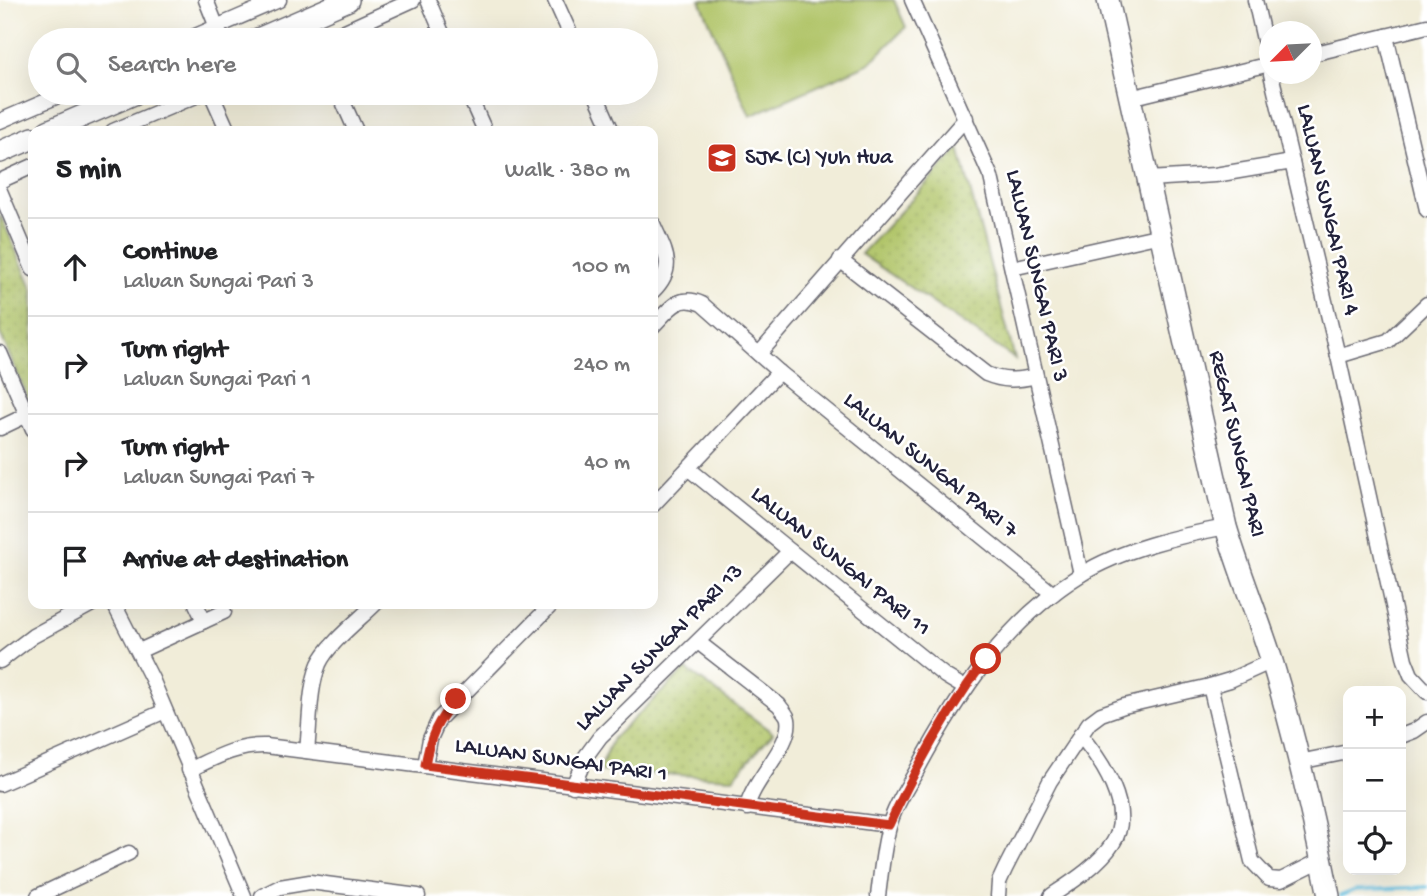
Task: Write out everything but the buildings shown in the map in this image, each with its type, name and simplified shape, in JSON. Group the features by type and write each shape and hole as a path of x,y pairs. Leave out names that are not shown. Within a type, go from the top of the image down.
{"main road":[{"path":"284,28 348,0"},
{"name":"REGAT SUNGAI PARI","path":"1108,0 1226,527 1272,661 1299,762 1329,896"},
{"path":"60,126 108,105"},
{"path":"0,152 28,140"}],"street":[{"path":"206,0 218,28"},
{"path":"230,28 279,0"},
{"path":"351,28 413,0"},
{"path":"428,0 440,28"},
{"path":"555,0 568,28"},
{"name":"LALUAN SUNGAI PARI 3","path":"912,0 992,177 1081,575"},
{"path":"1255,0 1260,21"},
{"path":"307,18 311,28"},
{"path":"1322,51 1427,26"},
{"path":"1386,36 1427,210"},
{"path":"1130,98 1259,67"},
{"name":"LALUAN SUNGAI PARI 4","path":"1273,84 1338,356 1405,660 1411,675 1427,692"},
{"path":"0,121 37,105"},
{"path":"125,126 174,105"},
{"path":"216,105 226,126"},
{"path":"344,105 354,126"},
{"path":"473,105 483,126"},
{"path":"600,105 610,126"},
{"path":"759,354 966,118"},
{"path":"1148,179 1215,174 1292,162"},
{"path":"0,181 28,168"},
{"path":"0,191 28,257"},
{"path":"1012,268 1161,235"},
{"path":"658,236 666,254 668,269 658,286"},
{"path":"840,260 986,374 1011,380 1035,376"},
{"name":"LALUAN SUNGAI PARI 7","path":"658,322 684,299 702,304 779,372 1053,594"},
{"path":"1338,356 1388,341 1427,304"},
{"path":"0,353 27,415 0,428"},
{"path":"658,500 779,372"},
{"name":"LALUAN SUNGAI PARI 11","path":"689,469 945,676 965,688"},
{"path":"878,896 889,825 931,743 986,659 1053,594 1081,575 1121,556 1167,541 1226,527"},
{"name":"LALUAN SUNGAI PARI 13","path":"573,786 586,756 600,737 790,551"},
{"path":"0,640 4,657 55,622 82,609"},
{"path":"117,609 139,651 244,896"},
{"path":"198,609 204,621"},
{"path":"307,751 315,681 320,663 370,609"},
{"path":"425,765 430,739 439,719 547,609"},
{"path":"139,651 223,612"},
{"path":"698,642 779,705 788,718 788,733 754,790 747,808"},
{"path":"998,896 999,882 1050,781 1084,729 1101,715 1124,706 1230,680 1272,661"},
{"path":"1210,686 1252,861 1269,879 1281,880 1323,866"},
{"path":"0,784 165,711"},
{"path":"1406,734 1427,722"},
{"path":"1051,896 1099,859 1114,842 1120,825 1118,804 1106,769 1084,729"},
{"name":"LALUAN SUNGAI PARI 1","path":"188,769 233,750 250,746 425,765 889,825"},
{"path":"1299,762 1343,753"},
{"path":"38,896 129,853"},
{"path":"262,896 280,887 310,882 418,896"}],"green space":[{"path":"700,0 894,0 906,27 870,63 750,116"},
{"path":"959,148 1015,359 861,254"},
{"path":"0,214 28,278 28,398 0,333"},
{"path":"686,669 773,733 733,778 599,771 613,738"}],"waterway":[{"path":"1340,896 1355,890 1427,887"}],"place":[{"name":"SJK (C) Yuh Hua","path":"722,158"}],"route":[{"path":"456,699 439,719 430,739 425,765 889,825 931,743 986,659"}]}
